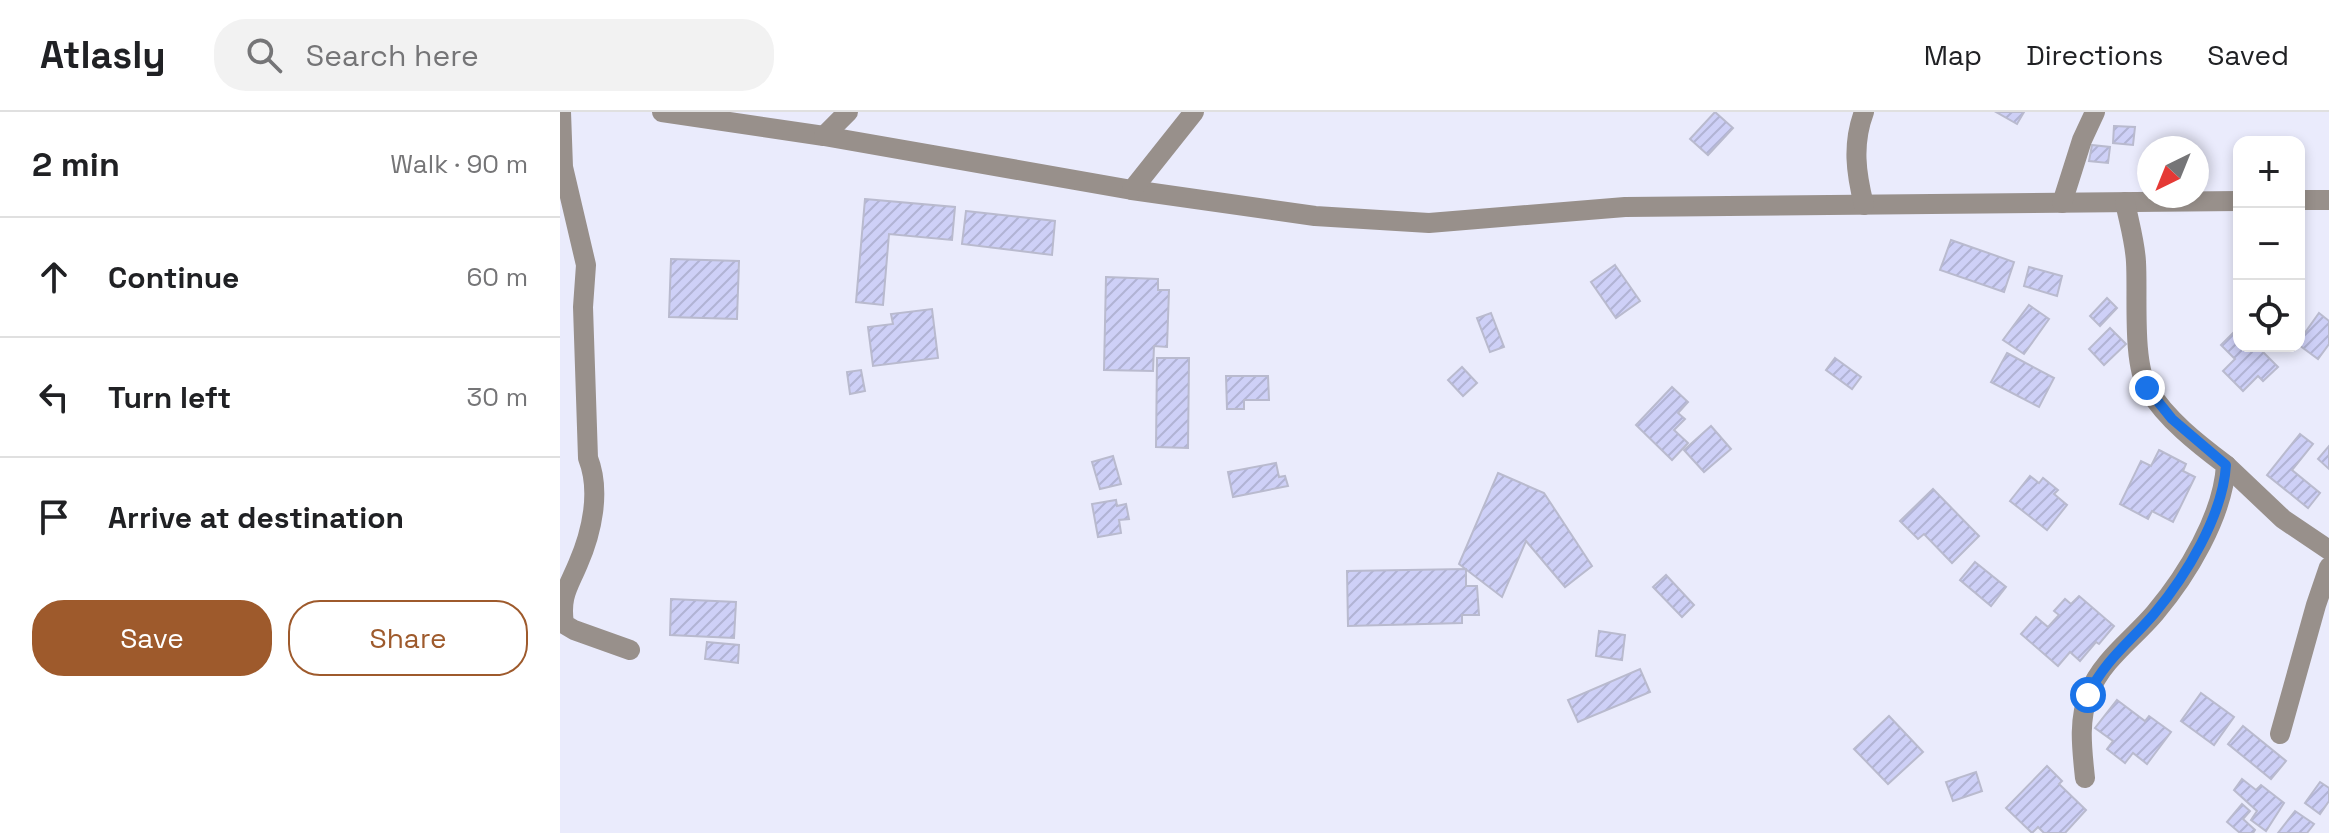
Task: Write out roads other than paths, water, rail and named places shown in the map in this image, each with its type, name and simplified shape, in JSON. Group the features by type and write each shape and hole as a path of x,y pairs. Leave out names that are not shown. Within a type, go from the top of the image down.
{"street":[{"path":"561,112 563,167 586,265 583,307 588,458 593,471 594,494 590,534 565,587 561,609 564,624 574,630 630,650"},
{"path":"662,112 824,136 1132,190 1315,216 1429,223 1625,207 2233,201"},
{"path":"824,136 848,112"},
{"path":"1132,190 1194,112"},
{"path":"1864,112 1856,146 1855,171 1864,205"},
{"path":"2062,203 2082,140 2095,112"},
{"path":"2305,200 2329,200"},
{"path":"2125,202 2136,258 2139,339 2136,358 2147,388 2172,419 2283,519 2329,550"},
{"path":"2085,778 2081,728 2088,695 2100,671 2155,613 2189,568 2225,481 2226,465"},
{"path":"2280,734 2329,567"}]}
